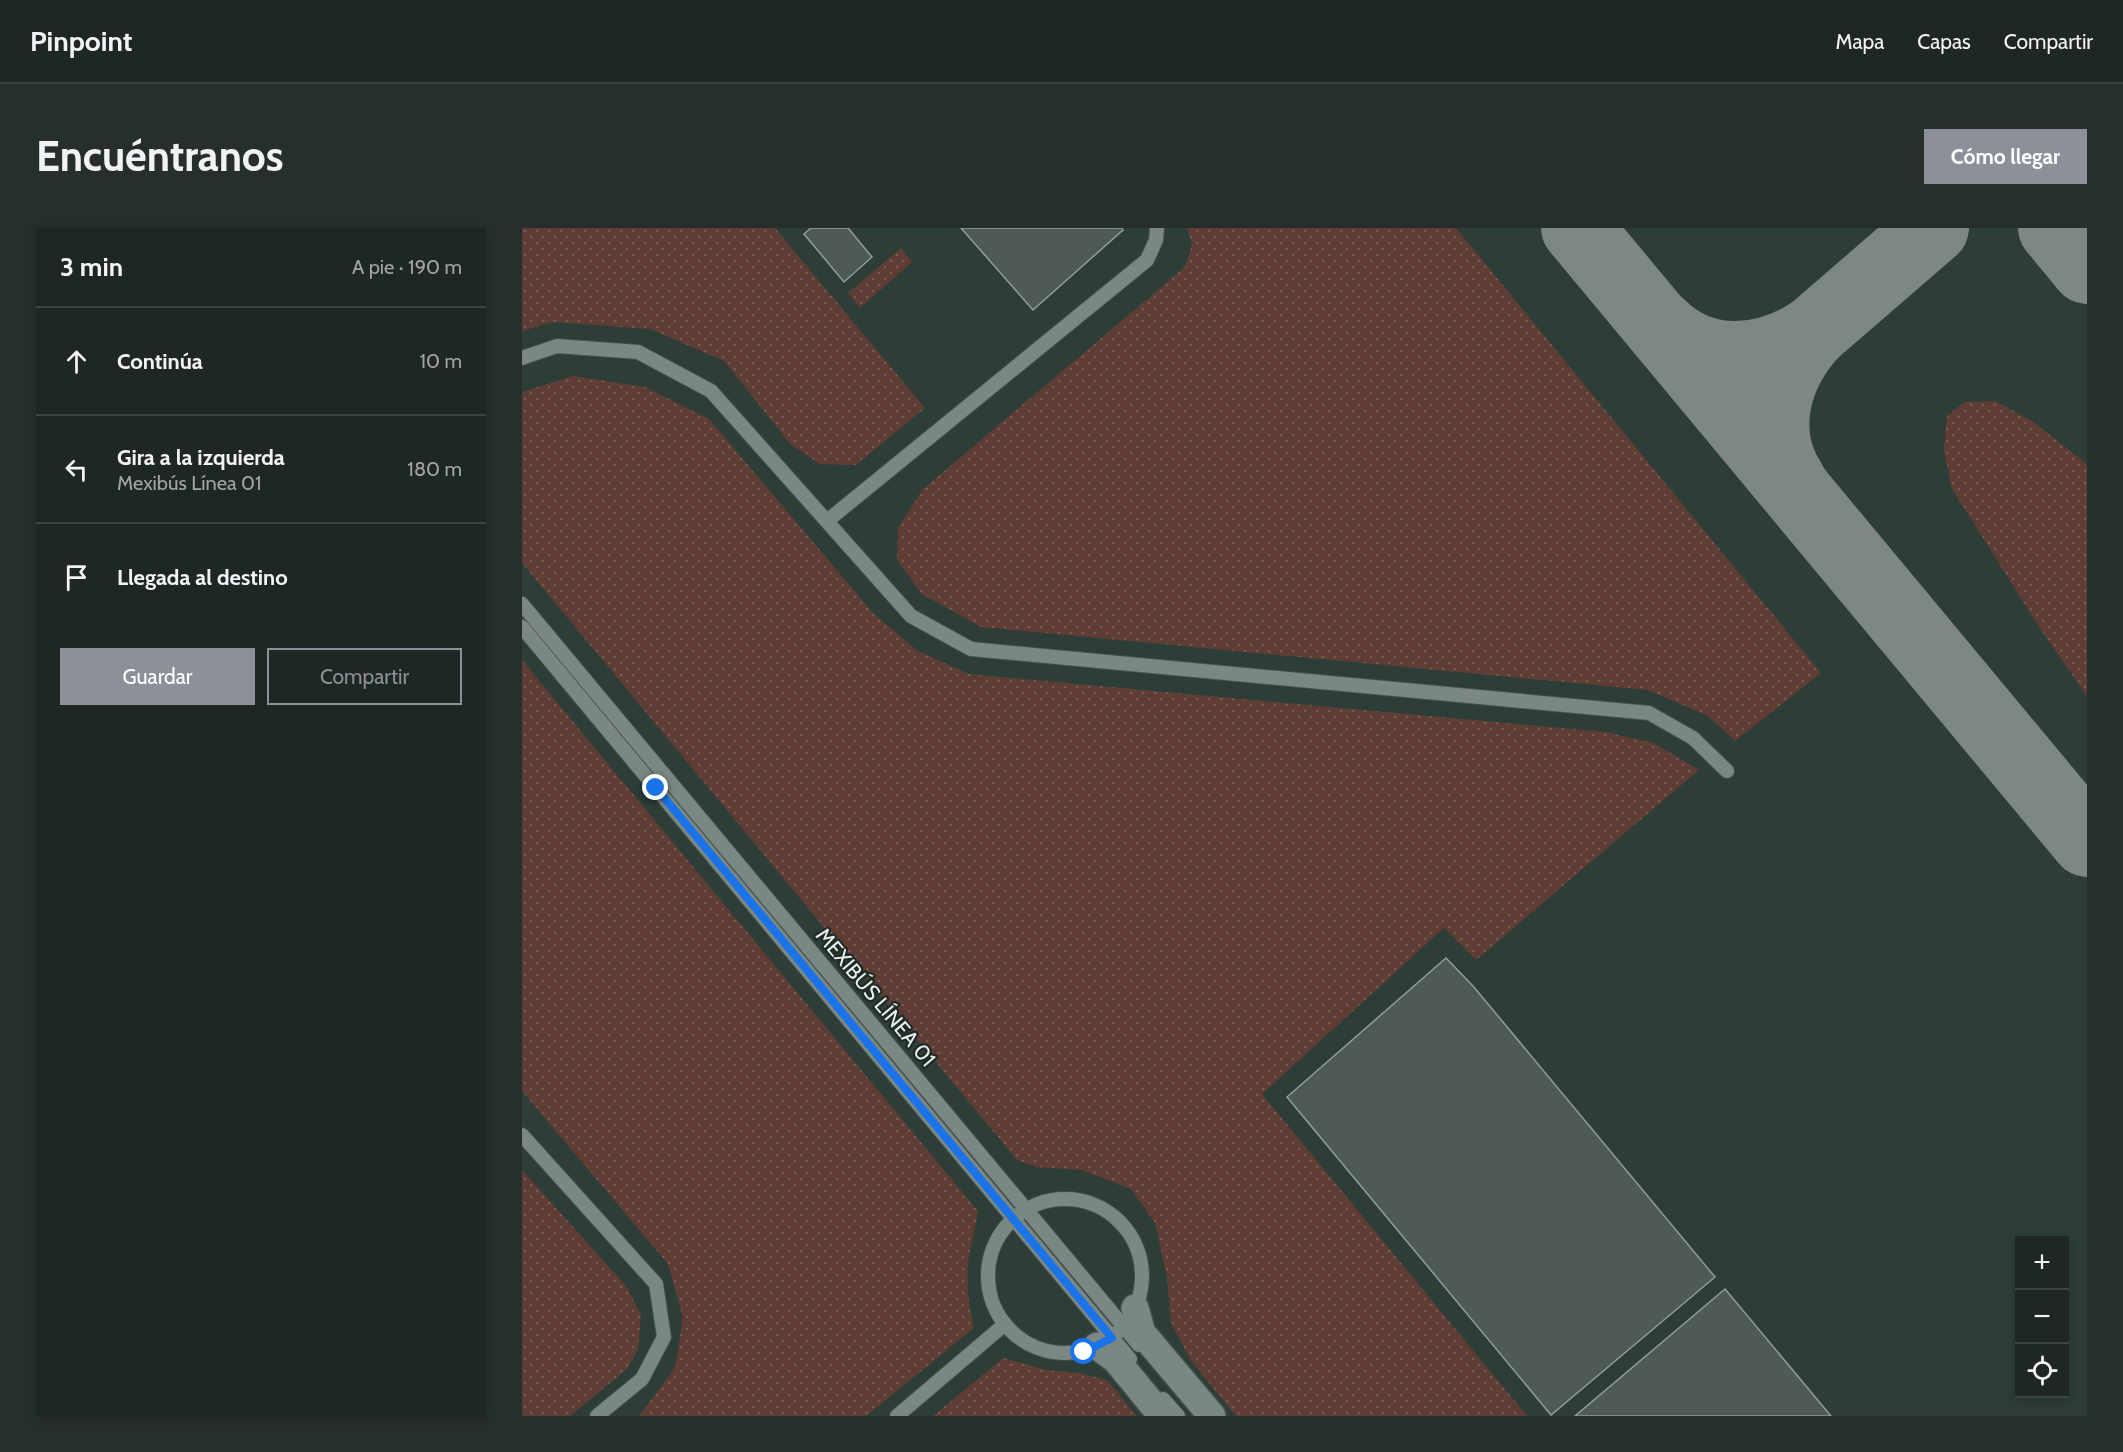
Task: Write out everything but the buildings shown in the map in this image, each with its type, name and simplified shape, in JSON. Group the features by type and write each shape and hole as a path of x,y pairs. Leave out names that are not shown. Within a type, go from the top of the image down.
{"street":[{"path":"1129,1317 1212,1416"},
{"path":"1105,1342 1116,1360 1162,1416"}],"lane":[{"path":"827,521 1147,260 1156,240 1157,228"},
{"path":"522,358 557,346 638,352 711,392 911,616 971,649 1649,713 1693,738 1726,771"},
{"name":"MEXIBÚS LÍNEA 01","path":"522,604 1025,1209 1129,1317 1198,1416"},
{"name":"MEXIBÚS LÍNEA 01","path":"522,627 1013,1218 1105,1342 1178,1416"},
{"path":"522,1136 656,1284 664,1337 642,1378 597,1416"},
{"path":"1053,1199 1078,1199 1101,1207 1122,1223 1137,1245 1143,1272 1140,1298 1129,1317 1105,1342 1084,1352 1058,1354 1034,1348 1013,1334 997,1314 989,1291 988,1266 996,1242 1013,1218 1025,1209 1053,1199"},
{"path":"897,1416 1005,1324"}],"shaded area":[{"path":"522,228 2087,228 2087,1416 522,1416"},
{"path":"522,228 775,228 925,408 856,465 820,464 790,444 724,361 650,329 552,322 522,331"},
{"path":"1187,228 1456,228 1821,673 1735,741 1708,716 1648,690 981,627 922,594 897,560 898,528 923,489 1185,267 1192,245"},
{"path":"901,248 912,262 860,308 848,293"},
{"path":"573,376 645,387 709,419 874,614 918,651 969,674 1605,732 1654,743 1699,770 1476,960 1444,928 1262,1094 1527,1416 1236,1416 1191,1361 1171,1323 1167,1277 1155,1223 1131,1189 1082,1170 1037,1167 1017,1160 522,563 522,392"},
{"path":"1995,401 2032,421 2087,464 2087,696 2041,630 1952,489 1944,450 1947,416 1965,402"},
{"path":"522,660 978,1211 967,1271 968,1295 974,1328 866,1416 639,1416 675,1368 683,1318 668,1264 522,1091"},
{"path":"522,1170 626,1286 641,1314 638,1349 627,1369 570,1416 522,1416"},
{"path":"1003,1358 1047,1370 1080,1373 1107,1380 1137,1416 933,1416"}],"taxiway":[{"path":"1577,228 2087,841"},
{"path":"1814,331 1933,228"},
{"path":"2054,228 2087,268"},
{"path":"1660,326 1677,340 1696,350 1736,357 1776,350 1814,331 1800,347 1789,365 1775,404 1773,424 1775,444 1781,464 1792,484"}],"route":[{"path":"656,788 1112,1338 1084,1352"}]}
